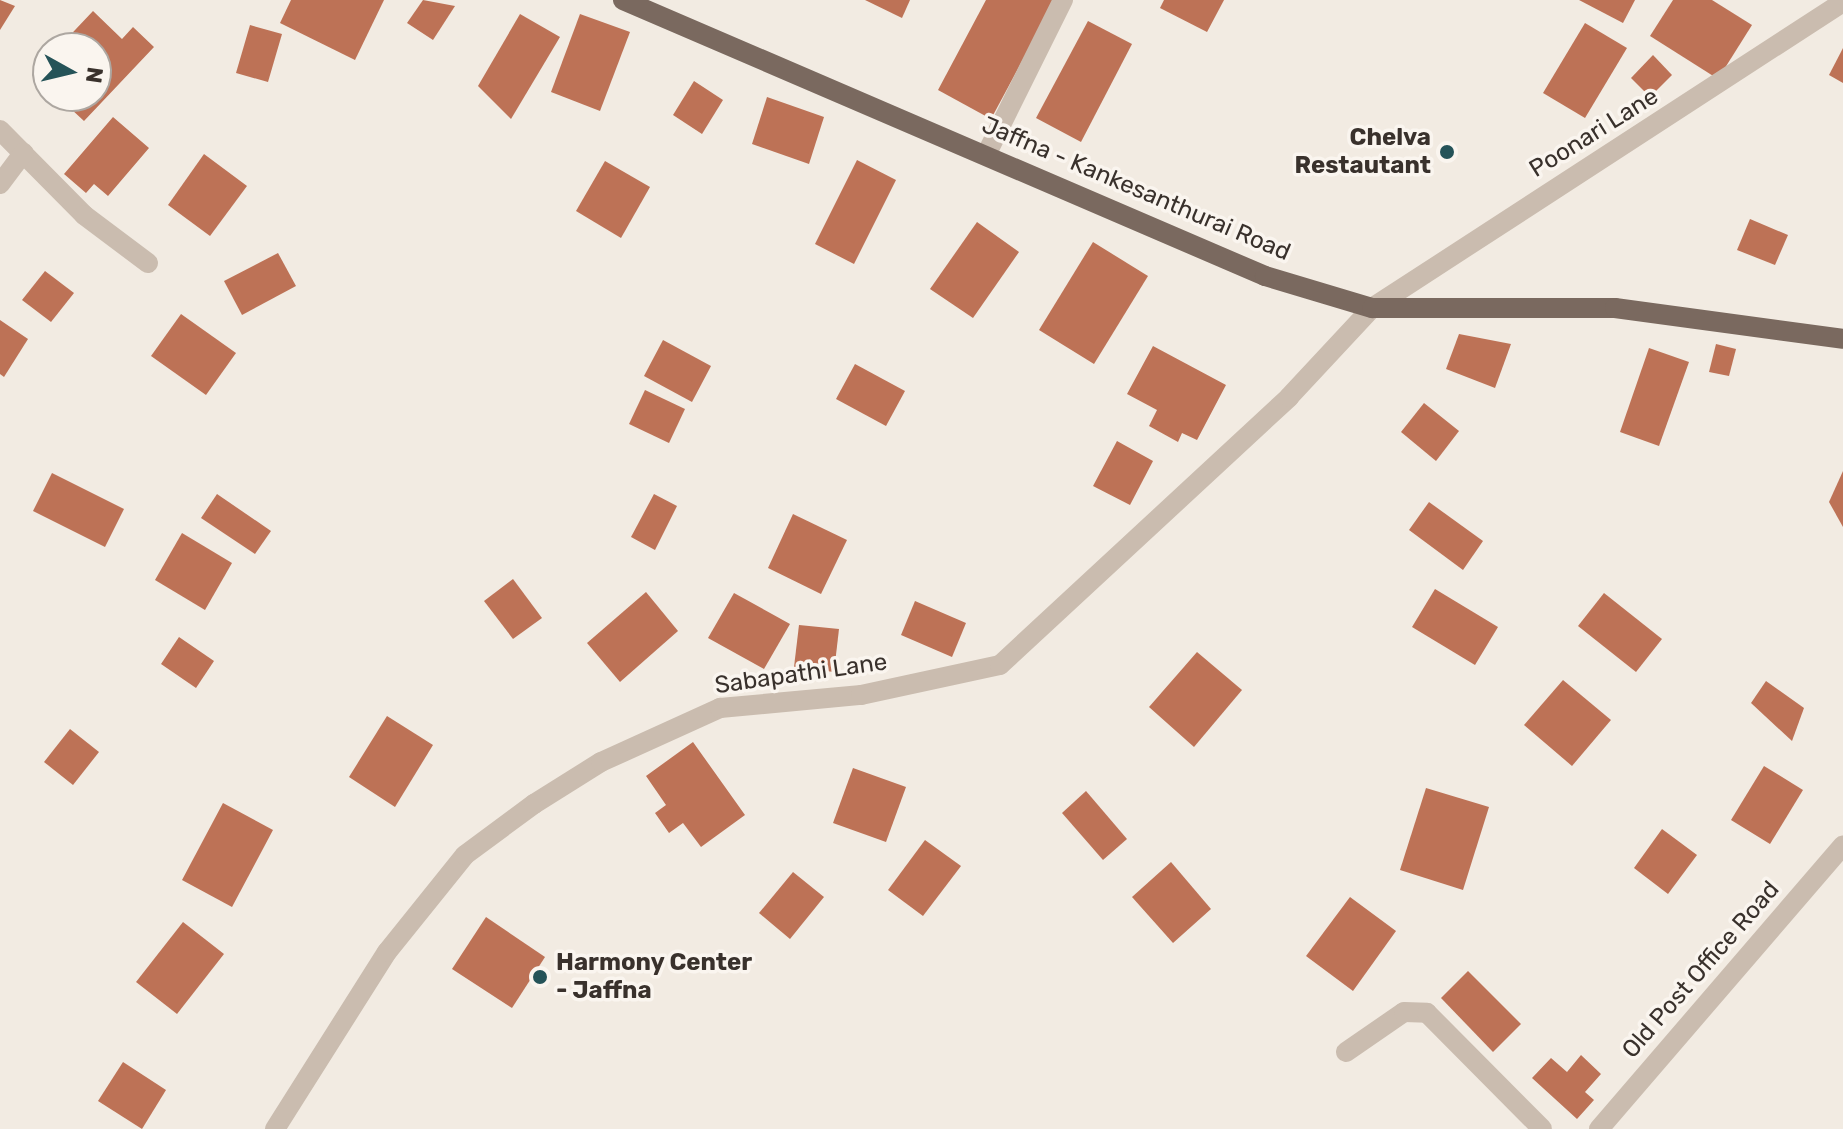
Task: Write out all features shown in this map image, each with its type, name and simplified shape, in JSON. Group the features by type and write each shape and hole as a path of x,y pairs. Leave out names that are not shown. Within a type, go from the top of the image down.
{"main road":[{"name":"Jaffna - Kankesanthurai Road","path":"623,0 987,153 1265,276 1372,308 1615,308 1843,339"}],"street":[{"path":"987,153 1063,0"},
{"name":"Poonari Lane","path":"1372,308 1843,2"},
{"path":"0,130 84,215 148,263"},
{"path":"0,184 23,153"},
{"name":"Sabapathi Lane","path":"275,1129 387,952 465,855 601,762 720,708 861,695 1000,665 1289,397 1372,308"},
{"name":"Old Post Office Road","path":"1599,1129 1843,845"},
{"path":"1346,1052 1404,1012 1427,1013 1542,1129"}],"building":[{"path":"0,0 15,6 0,30"},
{"path":"291,0 384,0 355,60 280,23"},
{"path":"423,0 455,6 433,40 407,23"},
{"path":"865,0 910,0 902,18"},
{"path":"986,0 1055,0 991,119 938,90"},
{"path":"1164,0 1224,0 1207,32 1160,8"},
{"path":"1579,0 1635,0 1623,23"},
{"path":"1673,0 1712,0 1752,25 1718,79 1650,36"},
{"path":"93,11 122,39 133,27 154,47 112,91 112,32 73,32"},
{"path":"520,14 560,37 511,119 478,86"},
{"path":"580,14 630,32 600,111 551,92"},
{"path":"1088,21 1132,44 1081,142 1036,118"},
{"path":"1585,23 1627,48 1585,118 1543,93"},
{"path":"250,25 282,34 268,82 236,73"},
{"path":"1843,48 1843,83 1829,75"},
{"path":"1653,55 1672,75 1650,97 1631,78"},
{"path":"694,81 723,100 702,134 673,115"},
{"path":"767,97 824,117 809,164 752,144"},
{"path":"74,112 93,112 84,121"},
{"path":"113,117 149,148 108,196 94,184 86,193 64,174"},
{"path":"204,154 247,186 210,236 168,205"},
{"path":"857,160 896,180 854,264 815,244"},
{"path":"605,161 650,187 621,238 576,211"},
{"path":"1750,219 1788,235 1775,265 1737,250"},
{"path":"977,222 1019,252 973,318 930,289"},
{"path":"1093,242 1148,276 1094,364 1039,330"},
{"path":"278,253 296,286 242,315 224,281"},
{"path":"45,271 74,293 51,322 22,300"},
{"path":"181,314 236,353 206,395 151,356"},
{"path":"0,320 28,339 4,377 0,374"},
{"path":"1459,334 1511,344 1495,388 1446,369"},
{"path":"663,340 711,366 692,402 644,376"},
{"path":"1716,344 1736,349 1729,376 1709,372"},
{"path":"1153,346 1226,385 1197,440 1182,433 1178,442 1149,426 1157,410 1127,394"},
{"path":"1649,348 1689,362 1659,446 1620,432"},
{"path":"855,364 905,391 886,426 836,399"},
{"path":"645,390 685,409 669,443 629,424"},
{"path":"1424,403 1459,431 1436,461 1401,432"},
{"path":"1117,441 1153,461 1130,505 1093,486"},
{"path":"1843,471 1843,527 1829,502"},
{"path":"52,473 124,509 105,547 33,511"},
{"path":"217,494 271,531 255,554 201,518"},
{"path":"654,494 677,506 655,550 631,537"},
{"path":"1429,502 1483,541 1463,570 1409,530"},
{"path":"793,514 847,540 821,594 768,568"},
{"path":"182,533 232,563 205,610 155,580"},
{"path":"513,579 542,618 513,639 484,601"},
{"path":"1435,589 1498,627 1475,665 1412,627"},
{"path":"646,592 678,631 620,682 587,643"},
{"path":"734,593 790,624 764,669 708,638"},
{"path":"1604,593 1662,639 1636,672 1578,626"},
{"path":"915,601 966,623 952,657 901,635"},
{"path":"799,625 839,629 834,672 794,667"},
{"path":"179,637 214,661 196,688 161,664"},
{"path":"1197,652 1242,690 1194,747 1149,707"},
{"path":"1563,680 1611,720 1572,766 1524,725"},
{"path":"1766,681 1804,708 1792,741 1751,703"},
{"path":"387,716 433,745 395,807 349,777"},
{"path":"70,729 99,752 73,785 44,762"},
{"path":"693,742 745,815 701,847 683,823 669,833 655,813 666,805 646,776"},
{"path":"1764,766 1803,790 1770,844 1731,820"},
{"path":"853,768 906,787 886,842 833,823"},
{"path":"1426,788 1489,807 1463,890 1400,870"},
{"path":"1086,791 1127,839 1103,860 1062,813"},
{"path":"223,803 273,830 232,907 182,880"},
{"path":"1662,829 1697,855 1668,894 1634,868"},
{"path":"925,840 961,866 923,916 888,890"},
{"path":"1171,862 1211,909 1173,943 1132,897"},
{"path":"793,872 824,897 790,939 759,913"},
{"path":"1350,897 1396,931 1353,991 1306,956"},
{"path":"486,917 545,957 512,1008 452,969"},
{"path":"183,922 224,954 177,1014 136,982"},
{"path":"1468,971 1521,1024 1493,1052 1441,998"},
{"path":"1581,1055 1601,1074 1585,1092 1594,1100 1577,1119 1532,1078 1551,1058 1567,1072"},
{"path":"123,1062 166,1090 142,1129 98,1101"}],"place":[{"name":"Chelva Restautant","path":"1447,152"},
{"name":"Harmony Center - Jaffna","path":"540,977"}]}
